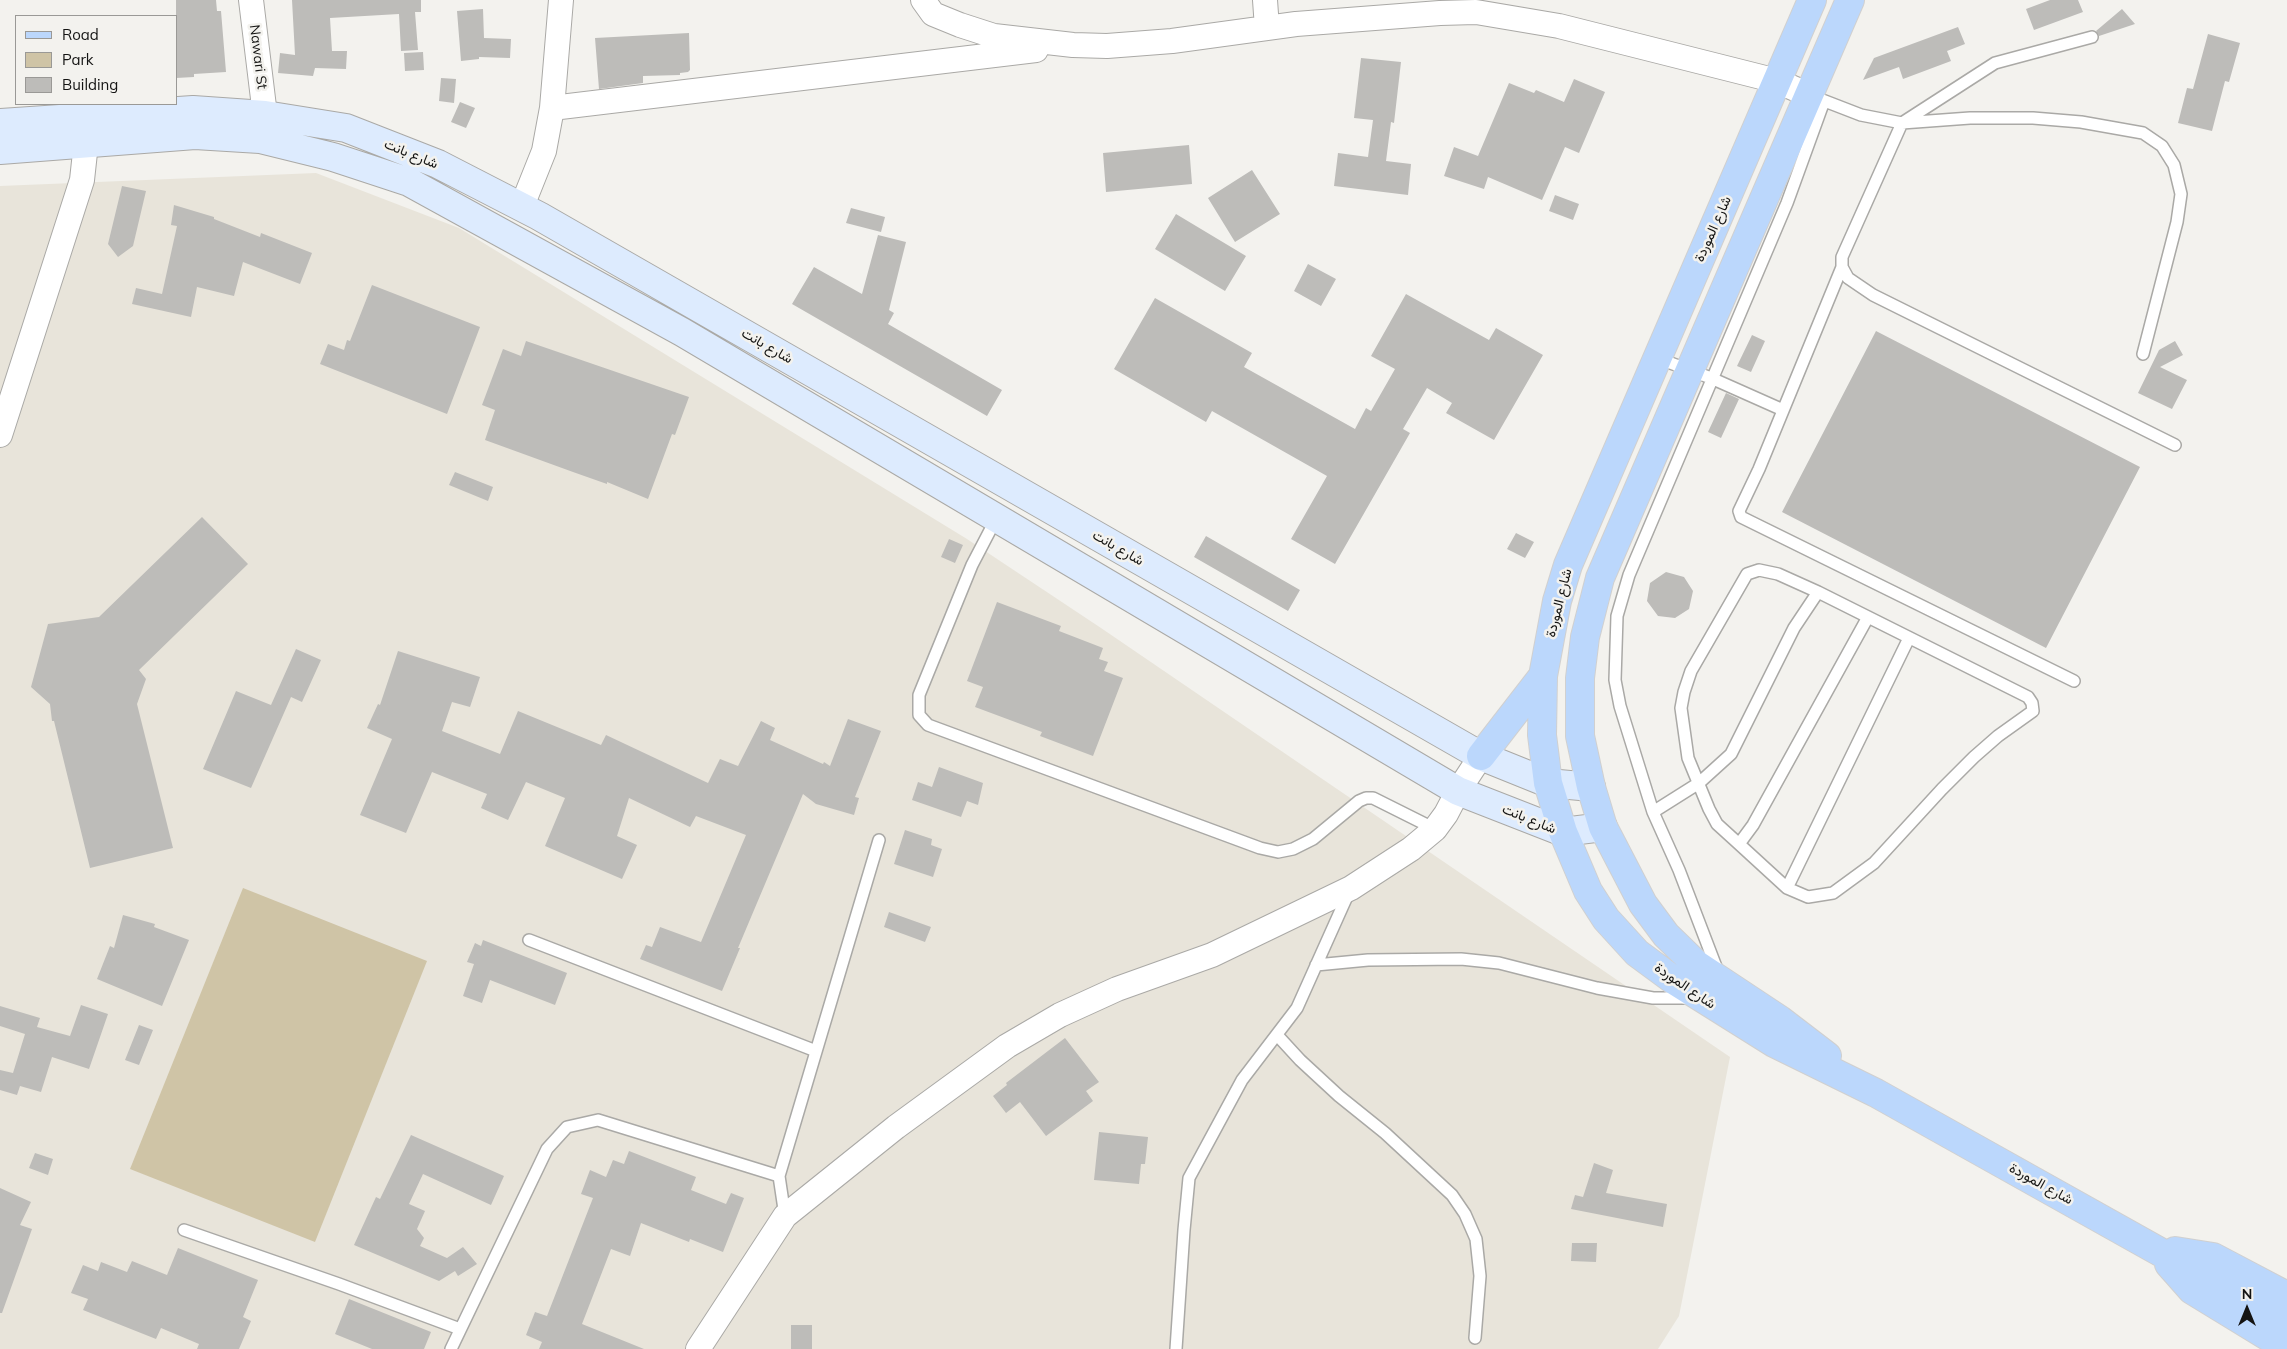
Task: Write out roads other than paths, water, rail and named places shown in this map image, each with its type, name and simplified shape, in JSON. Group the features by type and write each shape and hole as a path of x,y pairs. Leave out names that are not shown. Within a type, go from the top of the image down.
{"main road":[{"name":"شارع الموردة","path":"1812,0 1568,565 1551,625 1543,676 1542,735 1548,784 1563,832 1588,890 1606,920 1636,953 1780,1020 1876,1093 2154,1247 2213,1257 2283,1325"},
{"name":"شارع الموردة","path":"1711,989 1697,965 1666,934 1643,904 1603,826 1591,787 1580,736 1580,678 1585,637 1600,578 1700,374 1816,98 1850,0"},
{"name":"شارع بانت","path":"0,150 87,130 193,110 266,114 346,128 438,164 522,206 1481,756 1548,784 1591,787"},
{"name":"شارع بانت","path":"0,123 87,130 260,139 333,157 409,182 674,328 1458,790 1563,832 1603,826"},
{"path":"1481,756 1543,676"},
{"name":"شارع الموردة","path":"2154,1247 2192,1290 2283,1325"}],"street":[{"name":"Nawari St","path":"251,0 266,114"},
{"path":"522,206 544,150 552,108 561,0"},
{"path":"923,0 933,14 960,26 994,36 1073,45 1107,46 1172,41 1267,28 1381,16 1476,12 1559,26 1777,81 1816,98"},
{"path":"1264,0 1267,28"},
{"path":"552,108 1073,45"},
{"path":"0,435 82,180 87,130"},
{"path":"698,1349 785,1216 904,1121 1007,1046 1060,1015 1117,989 1212,955 1350,888 1411,849 1435,830 1446,814 1458,790 1481,756"}],"lane":[{"path":"2074,681 1741,517 1739,511 1842,267 1842,257 1902,123 1995,63 2092,37"},
{"path":"1816,98 1860,115 1902,123 1970,118 2033,118 2081,122 2143,134 2162,146 2174,165 2181,194 2177,222 2143,354"},
{"path":"1842,267 1848,278 1873,295 2176,445"},
{"path":"1657,358 1700,374 1783,410"},
{"path":"1316,965 1368,960 1461,959 1499,963 1597,988 1653,998 1711,989 1697,916 1653,812 1623,715 1615,680 1617,616 1629,575 1700,374"},
{"path":"997,517 972,564 919,695 919,715 928,725 1260,848 1278,852 1293,849 1312,839 1359,800 1366,798 1373,798 1435,830"},
{"path":"1759,570 1778,574 1818,592 2028,697 2032,703 2033,711 1998,736 1980,752 1942,789 1874,863 1833,893 1808,897 1787,888 1717,824 1688,758 1681,708 1691,671 1747,574 1759,570"},
{"path":"1653,812 1699,784 1731,754 1794,628 1818,592"},
{"path":"1739,844 1753,825 1868,617"},
{"path":"1787,888 1909,638"},
{"path":"785,1216 779,1176 879,840"},
{"path":"1176,1349 1184,1230 1190,1178 1242,1080 1297,1008 1350,888"},
{"path":"529,940 816,1051"},
{"path":"1277,1034 1300,1060 1339,1096 1385,1133 1452,1195 1465,1214 1476,1239 1480,1276 1475,1338"},
{"path":"451,1349 547,1149 567,1128 598,1120 779,1176"},
{"path":"184,1230 339,1284 460,1329"}]}
